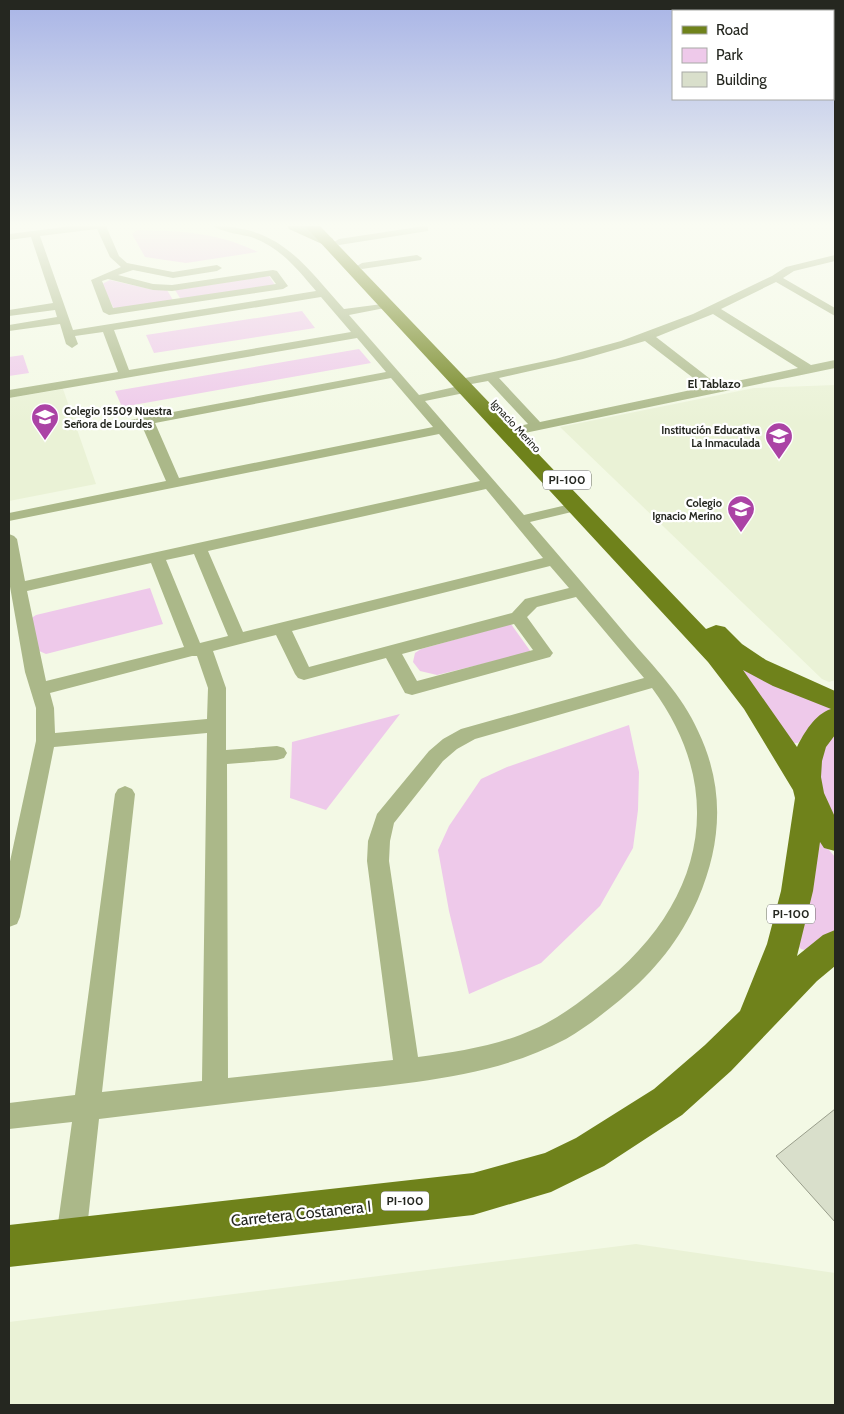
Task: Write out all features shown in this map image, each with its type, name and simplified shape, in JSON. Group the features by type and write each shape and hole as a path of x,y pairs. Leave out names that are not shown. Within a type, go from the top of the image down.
{"main road":[{"name":"PI-100","path":"375,292 386,305 472,382"},
{"name":"Ignacio Merino","path":"387,292 472,382 521,430 589,504 733,651 783,679 835,701"},
{"name":"PI-100","path":"521,430 575,507 732,672 760,712 808,792 818,816 835,839"},
{"name":"PI-100","path":"751,1025 784,944 797,891 808,792 805,771 808,754 815,740 835,718"},
{"name":"PI-100","path":"751,1025 805,970 835,945"},
{"name":"Carretera Costanera I","path":"9,1246 473,1194 551,1172 590,1152 668,1102 718,1058 751,1025"}],"street":[{"path":"54,292 72,345"},
{"path":"101,292 109,312 243,292"},
{"path":"416,398 648,337 748,292"},
{"path":"800,292 835,313"},
{"path":"9,1116 445,1066 486,1058 524,1046 558,1030 587,1011 624,981 649,957 669,932 698,871 706,838 706,804 703,774 694,744 683,719 656,681 325,293 68,334"},
{"path":"341,312 386,305"},
{"path":"9,314 58,306"},
{"path":"713,309 810,370"},
{"path":"9,328 63,320"},
{"path":"107,328 125,374"},
{"path":"9,394 360,334"},
{"path":"648,337 714,388"},
{"path":"521,430 835,364"},
{"path":"119,426 395,374"},
{"path":"147,421 174,483"},
{"path":"9,517 442,429"},
{"path":"18,588 488,484"},
{"path":"520,520 575,507"},
{"path":"9,539 45,708 46,741 9,917"},
{"path":"199,548 238,640"},
{"path":"157,557 217,688 215,1093"},
{"path":"40,689 553,560"},
{"path":"282,629 304,674 518,617 531,603 578,591"},
{"path":"392,652 412,689 544,653 518,617"},
{"path":"407,1070 378,861 379,842 384,820 436,756 450,744 468,734 656,681"},
{"path":"46,741 217,725"},
{"path":"218,758 277,753"},
{"path":"71,1238 124,794"}],"shaded area":[{"name":"Colegio Ignacio Merino","path":"835,385 835,680 829,682 822,679 560,427 754,388"},
{"name":"Colegio 15509 Nuestra Señora de Lourdes","path":"63,389 96,484 9,501 9,398"},
{"path":"636,1244 835,1273 835,1405 9,1405 9,1322"}],"green space":[{"path":"106,292 168,292 173,300 114,309"},
{"path":"176,292 229,292 183,299"},
{"path":"302,311 315,328 154,353 146,335"},
{"path":"359,349 371,363 122,407 115,391"},
{"path":"23,355 29,373 9,376 9,357"},
{"path":"150,588 163,624 46,654 37,650 30,619 36,615"},
{"path":"511,624 531,652 437,675 420,671 413,662 415,653 421,649"},
{"path":"730,655 801,693 835,707 835,710 814,723 798,743 791,743"},
{"path":"400,714 326,810 290,798 292,742"},
{"path":"629,725 639,772 638,810 633,848 600,906 541,963 469,994 449,911 438,850 449,826 481,779 507,767"},
{"path":"835,733 835,825 824,803 818,770 829,737"},
{"path":"818,840 835,857 835,934 809,951 801,949 797,945"}],"building":[{"path":"835,1109 835,1222 776,1156"}],"place":[{"name":"Colegio 15509 Nuestra Señora de Lourdes","path":"45,441"},
{"name":"Institución Educativa La Inmaculada","path":"779,460"},
{"name":"Colegio Ignacio Merino","path":"741,533"}],"district":[{"name":"El Tablazo","path":"714,384"}]}
